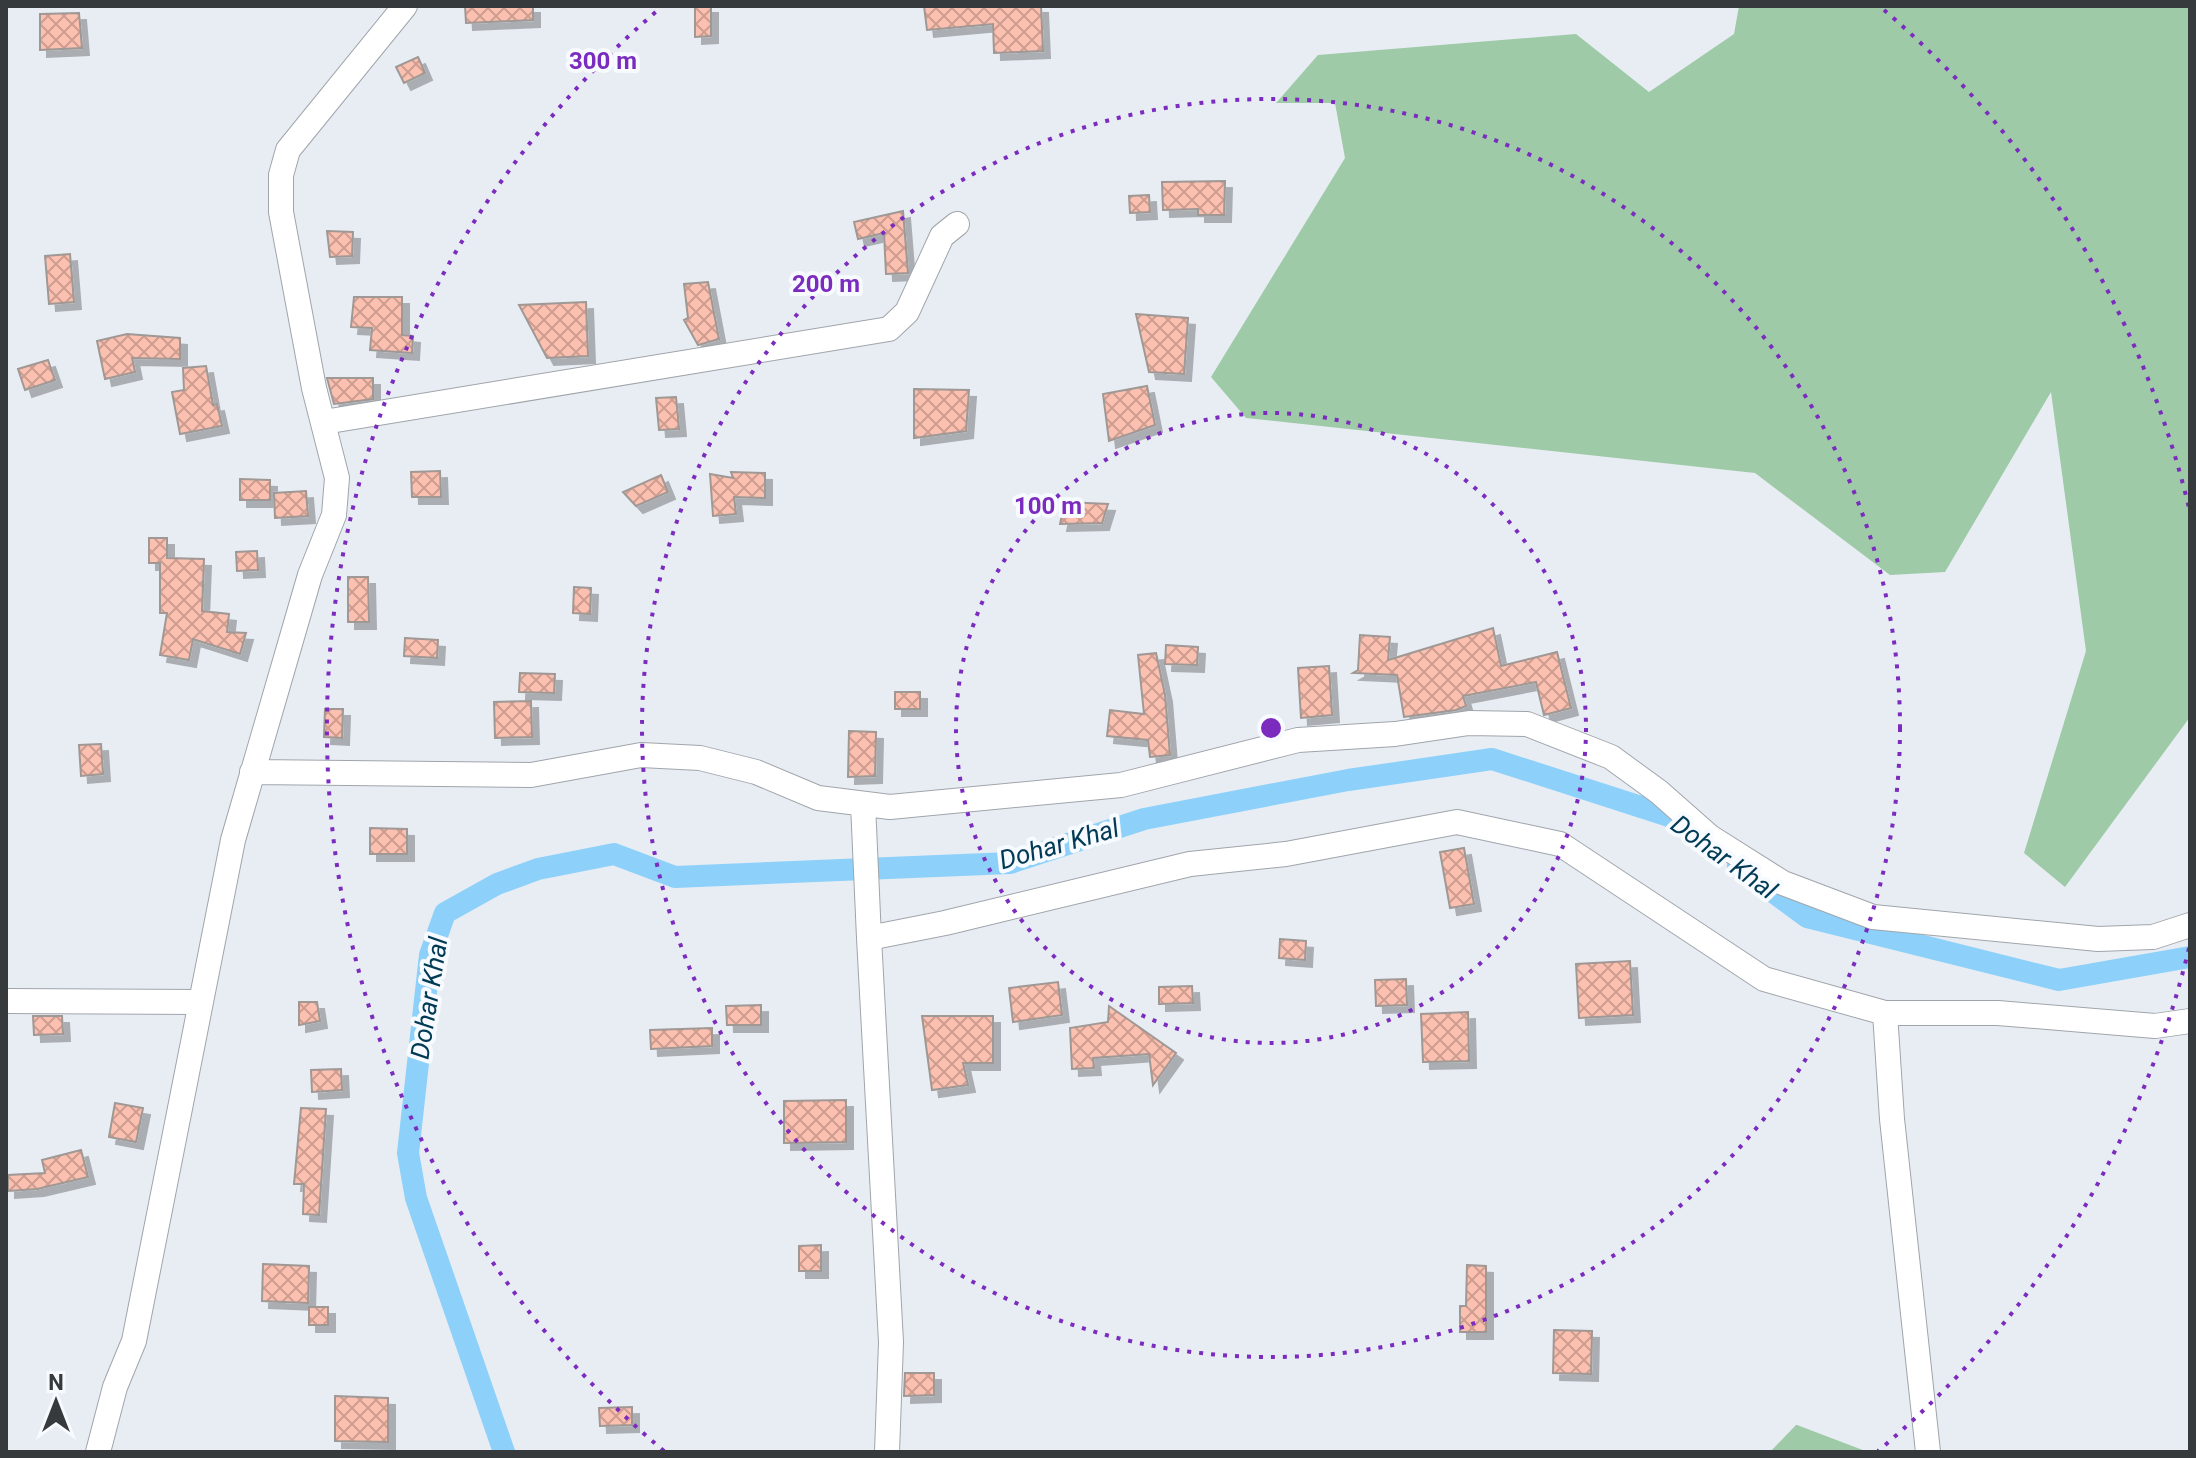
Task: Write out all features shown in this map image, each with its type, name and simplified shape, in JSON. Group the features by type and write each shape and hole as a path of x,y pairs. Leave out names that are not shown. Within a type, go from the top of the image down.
{"street":[{"path":"98,1452 115,1387 134,1341 233,840 310,575 334,515 337,478 314,388 281,212 281,175 288,150 405,6"},
{"path":"324,422 889,329 907,312 942,236 957,224"},
{"path":"252,772 531,775 641,755 700,758 756,772 818,798 890,807 1121,785 1298,740 1395,734 1469,723 1527,724 1611,757 1659,792 1710,837 1783,883 1873,917 2098,939 2153,937 2190,925"},
{"path":"863,804 891,1342 887,1452"},
{"path":"869,938 945,923 1190,864 1286,854 1457,822 1560,844 1764,979 1885,1013 1998,1013 2155,1026 2190,1021"},
{"path":"6,1001 200,1002"},
{"path":"1885,1013 1892,1119 1928,1452"}],"green space":[{"path":"1739,6 2190,6 2190,717 2065,887 2024,853 2086,651 2051,392 1945,572 1890,575 1755,473 1246,418 1211,377 1345,158 1335,103 1276,103 1318,55 1576,34 1649,92 1734,34"},
{"path":"1797,1425 1868,1452 1770,1452"}],"building":[{"path":"465,6 533,6 533,20 466,23"},
{"path":"695,6 711,6 711,36 695,37"},
{"path":"924,6 1041,6 1043,51 994,53 993,24 927,30"},
{"path":"79,13 82,48 40,50 40,14"},
{"path":"418,57 425,73 404,83 396,67"},
{"path":"1225,181 1224,215 1198,215 1198,209 1163,210 1162,182"},
{"path":"1149,195 1150,212 1130,213 1129,196"},
{"path":"903,211 908,273 886,274 884,233 858,239 854,222"},
{"path":"327,231 353,232 352,256 330,257"},
{"path":"70,254 74,302 49,304 45,256"},
{"path":"708,282 719,339 698,345 684,320 688,318 684,284"},
{"path":"354,297 402,297 402,335 413,336 412,353 370,350 372,328 351,327"},
{"path":"586,302 588,356 547,358 519,305"},
{"path":"1136,314 1188,318 1184,374 1149,372"},
{"path":"127,334 180,338 180,359 132,358 135,372 105,379 97,341"},
{"path":"48,360 55,380 25,390 18,369"},
{"path":"206,366 213,405 217,404 222,426 180,434 172,392 184,390 183,368"},
{"path":"327,378 373,378 373,399 334,404"},
{"path":"1147,386 1155,425 1109,441 1103,394"},
{"path":"914,389 969,390 966,431 914,438"},
{"path":"676,397 679,429 659,430 656,398"},
{"path":"440,471 441,497 412,497 411,472"},
{"path":"731,472 765,473 765,498 734,497 736,514 713,516 710,474 733,478"},
{"path":"661,475 668,492 636,506 623,492"},
{"path":"240,479 270,480 270,500 240,500"},
{"path":"306,491 308,516 275,518 274,493"},
{"path":"1065,502 1108,504 1102,523 1060,524"},
{"path":"149,538 167,538 167,558 204,559 202,611 229,614 227,632 246,633 240,654 193,639 189,660 160,655 167,613 160,613 160,563 149,563"},
{"path":"257,551 258,570 237,571 236,552"},
{"path":"348,577 368,577 369,622 348,622"},
{"path":"574,587 591,588 590,614 573,613"},
{"path":"1493,628 1501,666 1557,652 1571,708 1544,715 1536,682 1463,696 1466,706 1456,710 1404,717 1397,675 1353,673 1358,670 1360,635 1390,637 1388,660"},
{"path":"405,638 438,640 437,658 404,656"},
{"path":"1166,645 1198,647 1197,665 1165,664"},
{"path":"1156,653 1165,695 1170,755 1150,757 1148,740 1107,736 1110,710 1144,714 1138,655"},
{"path":"1329,666 1332,715 1301,718 1298,668"},
{"path":"520,673 555,674 554,693 519,692"},
{"path":"895,692 920,692 920,709 895,709"},
{"path":"531,701 532,737 495,738 494,702"},
{"path":"325,709 343,709 342,738 324,737"},
{"path":"849,731 876,732 875,776 848,777"},
{"path":"101,744 103,774 81,776 79,745"},
{"path":"370,828 407,829 407,854 370,854"},
{"path":"1464,848 1474,904 1450,908 1440,852"},
{"path":"1280,939 1306,941 1305,960 1279,958"},
{"path":"1630,961 1633,1015 1579,1018 1576,964"},
{"path":"1406,979 1407,1005 1376,1006 1375,980"},
{"path":"1058,982 1062,1015 1013,1022 1009,988"},
{"path":"1192,986 1193,1003 1159,1004 1159,987"},
{"path":"299,1002 317,1002 320,1021 299,1025"},
{"path":"761,1005 761,1025 727,1025 726,1006"},
{"path":"1109,1006 1176,1053 1153,1085 1149,1054 1093,1058 1094,1068 1072,1069 1070,1028 1108,1022"},
{"path":"1468,1012 1469,1061 1423,1062 1421,1014"},
{"path":"33,1016 62,1016 63,1034 34,1035"},
{"path":"922,1016 993,1016 993,1063 963,1063 968,1085 932,1090"},
{"path":"712,1028 712,1046 651,1049 650,1030"},
{"path":"341,1069 342,1090 312,1092 311,1070"},
{"path":"846,1100 846,1142 784,1143 784,1101"},
{"path":"115,1103 143,1108 136,1142 109,1137"},
{"path":"301,1108 326,1109 319,1215 303,1214 304,1184 294,1184"},
{"path":"81,1150 88,1177 37,1189 8,1191 8,1175 45,1173 42,1160"},
{"path":"821,1245 821,1271 799,1271 799,1246"},
{"path":"263,1264 309,1266 308,1303 262,1301"},
{"path":"1467,1265 1486,1266 1486,1332 1460,1332 1460,1306 1466,1306"},
{"path":"309,1307 328,1307 328,1325 309,1325"},
{"path":"1554,1330 1592,1331 1591,1374 1553,1373"},
{"path":"905,1373 934,1373 934,1395 904,1396"},
{"path":"335,1396 388,1398 388,1442 335,1441"},
{"path":"632,1407 632,1425 600,1426 599,1408"}],"waterway":[{"name":"Dohar Khal","path":"504,1452 416,1198 408,1153 430,955 445,913 497,884 538,869 614,854 675,877 1010,863 1144,819 1348,780 1492,759 1669,816 1691,831"},
{"name":"Dohar Khal","path":"1738,866 1807,917 2059,980 2190,957"}]}
